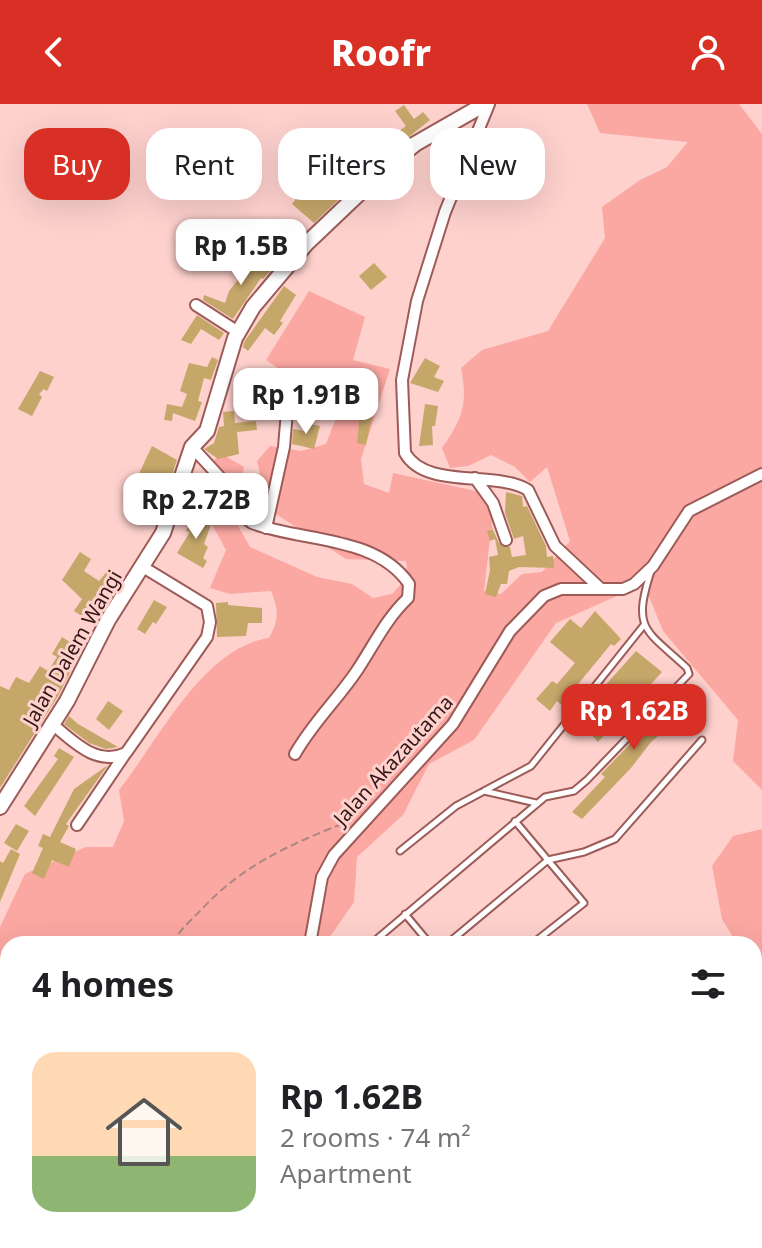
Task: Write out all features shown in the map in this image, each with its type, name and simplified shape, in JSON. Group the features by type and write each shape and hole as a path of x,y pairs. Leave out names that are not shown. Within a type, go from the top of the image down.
{"street":[{"name":"Jalan Dalem Wangi","path":"0,807 83,673 108,620 163,533 192,447 207,431 238,332 253,307 346,203 415,144 487,104"},
{"path":"487,104 445,212 422,282 401,396 407,457 420,466 456,479 505,481 528,490 555,546 601,589"},
{"path":"196,305 238,332"},
{"path":"266,528 284,447 288,399"},
{"path":"192,447 228,486 244,517 266,528 370,553 389,561 411,591 390,615 359,668 315,722 295,754"},
{"name":"Jalan Akazautama","path":"311,936 322,877 334,855 368,814 453,724 510,631 544,596 561,589 623,589 653,566 689,511 762,474"},
{"path":"475,478 493,503 506,540"},
{"path":"77,825 207,637 210,622 207,606 143,567"},
{"path":"51,723 93,755 109,758 126,753"}],"lane":[{"path":"380,936 545,797 574,791 587,780 689,674 687,668 644,625 640,610 653,566"},
{"path":"400,851 456,806 531,766 644,625"},
{"path":"457,936 548,860 584,852 615,839 702,740"},
{"path":"484,791 537,804"},
{"path":"515,821 584,903 542,936"},
{"path":"405,914 423,936"}],"path":[{"path":"179,936 220,890 253,863 290,844 368,814"}],"shaded area":[{"path":"587,104 739,104 762,134 762,790 733,761 738,720 663,631 644,584 556,623 474,740 429,764 403,815 357,857 354,902 331,936 0,936 0,927 25,874 86,847 113,847 124,821 119,790 166,723 203,677 223,659 245,645 269,638 275,626 277,609 271,591 230,594 210,588 226,550 205,511 201,491 209,467 220,453 244,467 234,519 250,547 317,577 352,584 373,598 392,594 408,577 406,561 346,559 268,509 257,461 270,446 301,451 326,444 338,413 277,413 291,377 266,360 309,291 365,317 353,360 390,369 361,459 364,484 389,493 393,473 485,493 493,513 484,591 501,594 522,574 542,572 570,541 547,467 530,482 515,467 491,455 468,466 450,468 442,448 462,410 464,391 461,368 482,350 548,331 605,238 602,207 640,180 667,167 688,142 600,133"},
{"path":"762,829 762,936 732,936 722,919 712,866 733,836"}],"building":[{"path":"404,105 414,119 423,112 430,120 414,133 414,128 403,128 406,126 395,111"},
{"path":"295,200 338,200 314,223 292,204"},
{"path":"251,245 261,251 254,260 270,271 261,278 233,319 203,300 204,295 225,303 229,291 253,261 244,255"},
{"path":"374,263 387,277 371,290 359,276"},
{"path":"284,286 296,295 280,321 283,323 274,335 265,328 248,351 243,347 244,342"},
{"path":"197,315 224,333 219,340 201,329 191,344 181,340"},
{"path":"212,357 218,360 211,380 204,378 198,401 202,402 195,421 173,413 172,421 164,420 167,404 182,407 187,394 180,391 189,363 207,367"},
{"path":"425,358 440,366 434,377 444,381 438,392 410,383"},
{"path":"40,371 54,377 47,391 44,389 39,394 42,397 32,416 18,409"},
{"path":"425,404 438,406 435,426 432,426 433,445 419,446"},
{"path":"234,411 235,423 256,421 257,430 237,432 239,454 218,459 204,449 214,443 219,427 224,426 223,412"},
{"path":"360,414 372,416 366,445 357,443"},
{"path":"306,423 320,426 314,449 292,444 293,429 305,431"},
{"path":"152,446 177,460 169,484 154,480 149,495 164,500 159,514 147,510 148,504 128,497"},
{"path":"506,492 522,496 523,507 527,506 546,546 547,557 553,556 554,568 519,567 509,571 507,584 501,584 496,597 485,594 489,557 498,555 495,539 490,541 487,531 492,530 488,519 499,543 510,547 512,557 526,555 523,536 514,539 505,513"},
{"path":"195,514 212,522 204,544 208,547 203,568 177,553 190,532 186,531"},
{"path":"80,552 91,559 84,571 99,581 109,569 122,580 96,611 92,608 85,618 74,611 82,599 62,580"},
{"path":"154,600 167,607 145,634 137,629"},
{"path":"228,602 228,605 262,608 262,623 248,623 246,636 217,637 216,603"},
{"path":"595,611 621,639 614,646 611,644 561,705 557,701 550,711 536,699 552,681 557,684 575,663 550,642 570,619 581,628"},
{"path":"82,631 89,635 58,696 0,788 0,686 9,690 16,677 29,683 40,666 48,671 57,657 52,654 62,637 75,645"},
{"path":"636,651 662,672 598,742 576,718"},
{"path":"683,689 694,699 670,726 651,742 631,768 582,819 572,812 605,777 601,774"},
{"path":"108,701 123,711 109,730 96,719"},
{"path":"69,716 118,747 106,749 89,743 64,724"},
{"path":"59,748 74,757 35,816 24,806 58,759 54,756"},
{"path":"108,765 66,824 69,826 60,842 76,849 69,867 52,860 44,879 32,873 43,848 38,846 43,834 50,837 74,789"},
{"path":"16,824 29,831 17,851 4,843"},
{"path":"11,849 20,854 0,902 0,861 3,863"}]}
